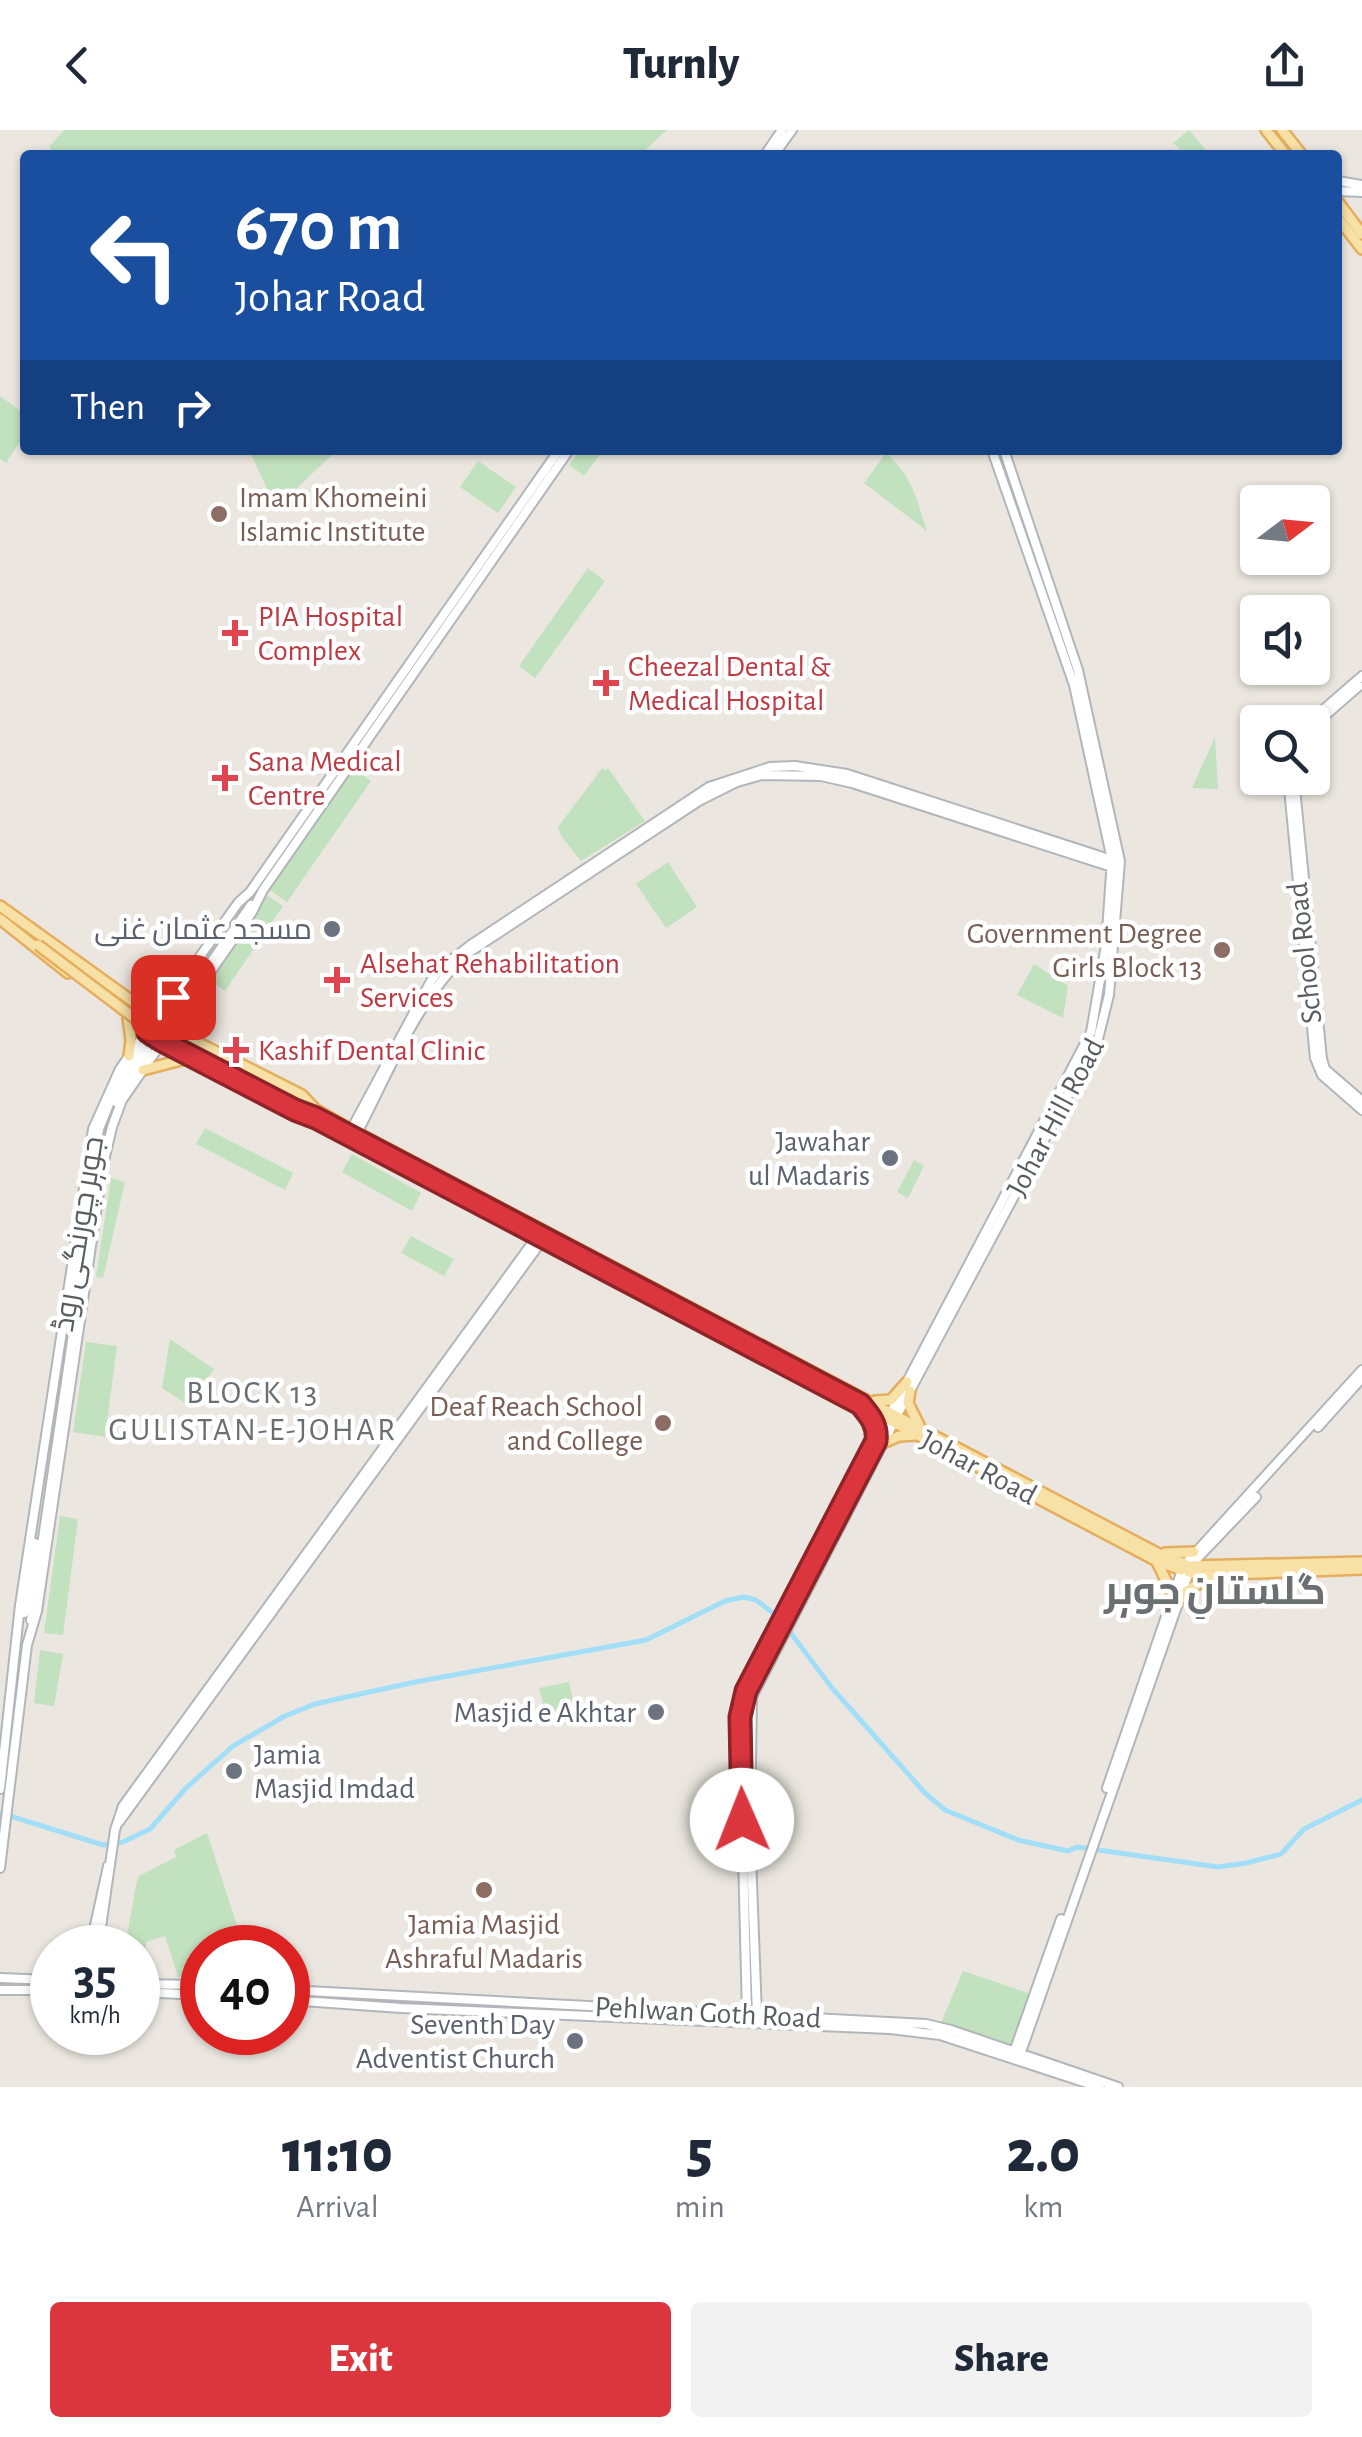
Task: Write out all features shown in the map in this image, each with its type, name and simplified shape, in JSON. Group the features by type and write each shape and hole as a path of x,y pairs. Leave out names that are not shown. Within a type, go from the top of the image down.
{"main road":[{"path":"1274,132 1296,150"},
{"path":"1342,216 1362,234"},
{"path":"1342,217 1362,249"},
{"path":"0,906 25,932"},
{"path":"0,919 25,932 161,1030 313,1112"},
{"name":"Johar Road","path":"25,932 46,936 171,1029 302,1096 313,1112 541,1236 753,1343"},
{"name":"Johar Road","path":"25,932 128,1018 147,1044 162,1041 295,1110 313,1112 354,1132 1157,1557 1216,1574 1362,1566"},
{"path":"192,999 191,1018 200,1045"},
{"path":"129,1000 175,1006"},
{"path":"128,1018 129,1056"},
{"path":"143,1070 192,1058"},
{"path":"912,1381 911,1413 921,1432 879,1442 864,1402 891,1400 912,1381"},
{"path":"1194,1552 1157,1557 1176,1598 1216,1574"},
{"name":"Johar Road","path":"1186,1567 1362,1566"}],"street":[{"path":"1342,213 1360,190"},
{"name":"جوہر چورنگی روڈ","path":"0,1789 99,1129 115,1089 147,1044 157,1020 192,999 252,912 254,895 557,455"},
{"name":"جوہر چورنگی روڈ","path":"395,692 564,455"},
{"name":"Johar Hill Road","path":"994,455 1080,692"},
{"name":"Johar Hill Road","path":"752,2015 752,1698 892,1417 1098,1039 1109,995 1107,955 1115,866 1107,818 1080,692 1006,455"},
{"path":"1330,708 1359,682"},
{"path":"354,1132 440,970 631,842 717,790 762,775 798,774 852,782 1115,866"},
{"name":"School Road","path":"1293,795 1322,1074 1362,1110"},
{"name":"جوہر چورنگی روڈ","path":"0,1868 26,1623 20,1605 93,1129 129,1056 147,1044 162,1041 171,1029 175,1006 238,903 254,895"},
{"name":"جوہر چورنگی روڈ","path":"26,1623 40,1611 103,1165 116,1113 143,1070 147,1044"},
{"name":"School Road","path":"1317,1049 1326,1069 1362,1102"},
{"path":"98,1925 123,1806 541,1236"},
{"path":"1017,2054 1186,1567 1194,1552 1238,1509 1362,1370"},
{"path":"1186,1567 1362,1378"},
{"path":"0,1978 30,1979"},
{"path":"0,1990 30,1990"},
{"name":"Pehlwan Goth Road","path":"310,1992 527,2009"},
{"name":"Pehlwan Goth Road","path":"310,2001 926,2024 1099,2087"},
{"name":"Pehlwan Goth Road","path":"719,2017 752,2015 785,2020"},
{"name":"Pehlwan Goth Road","path":"971,2041 1118,2087"}],"green space":[{"path":"64,130 667,130 645,150 49,147"},
{"path":"1189,130 1206,150 1181,150 1173,143"},
{"path":"0,396 20,410 20,442 6,463 0,459"},
{"path":"251,455 332,455 276,508"},
{"path":"576,455 599,455 584,476 569,465"},
{"path":"888,455 908,480 927,531 864,483"},
{"path":"478,461 516,487 498,513 460,487"},
{"path":"588,568 605,581 535,678 519,666"},
{"path":"1215,737 1218,789 1192,788"},
{"path":"603,767 605,771 608,768 645,821 581,861 558,827"},
{"path":"353,768 371,781 287,902 268,889"},
{"path":"668,862 697,907 666,928 636,884"},
{"path":"265,894 283,906 225,991 207,978"},
{"path":"1034,964 1068,986 1063,1018 1017,995"},
{"path":"205,1128 293,1173 285,1190 196,1144"},
{"path":"352,1154 421,1193 412,1211 342,1172"},
{"path":"914,1160 924,1166 908,1198 897,1192"},
{"path":"111,1178 125,1182 103,1278 96,1277"},
{"path":"411,1236 454,1259 444,1276 401,1253"},
{"path":"170,1339 214,1369 188,1405 162,1388"},
{"path":"86,1342 117,1346 105,1437 73,1432"},
{"path":"60,1516 78,1519 63,1635 44,1633"},
{"path":"40,1650 63,1654 54,1706 34,1703"},
{"path":"569,1682 574,1706 545,1712 539,1688"},
{"path":"207,1833 237,1925 180,1925 178,1977 165,1936 160,1938 160,1925 129,1925 139,1876 176,1857 174,1850"},
{"path":"963,1971 1031,1994 1009,2049 940,2025"}],"waterway":[{"path":"0,1813 103,1845 123,1842 150,1829 186,1788 233,1746 315,1704 646,1640 725,1601 744,1597 756,1600 778,1617"},
{"path":"790,1632 832,1688 925,1793 945,1810 1018,1840 1068,1851 1077,1847 1218,1867 1281,1854 1304,1829 1362,1800"}],"tunnel":[{"path":"142,1048 174,1004"},
{"path":"147,1051 179,1008"}],"place":[{"name":"Imam Khomeini Islamic Institute","path":"219,514"},
{"name":"PIA Hospital Complex","path":"235,633"},
{"name":"Cheezal Dental & Medical Hospital","path":"606,683"},
{"name":"Sana Medical Centre","path":"225,778"},
{"name":"مسجد عثمان غنی","path":"332,929"},
{"name":"Government Degree Girls Block 13","path":"1222,950"},
{"name":"Alsehat Rehabilitation Services","path":"337,980"},
{"name":"Kashif Dental Clinic","path":"236,1050"},
{"name":"Jawahar ul Madaris","path":"890,1158"},
{"name":"Deaf Reach School and College","path":"663,1423"},
{"name":"Masjid e Akhtar","path":"656,1712"},
{"name":"Jamia Masjid Imdad","path":"234,1771"},
{"name":"Jamia Masjid Ashraful Madaris","path":"484,1890"},
{"name":"Seventh Day Adventist Church","path":"575,2041"}],"district":[{"name":"BLOCK 13 GULISTAN-E-JOHAR","path":"253,1410"},
{"name":"گلستانِ جوہر","path":"1215,1590"}],"route":[{"path":"173,997 148,1032 162,1041 751,1346 860,1404 868,1414 877,1432 876,1441 746,1691 740,1717 742,1820"}]}
